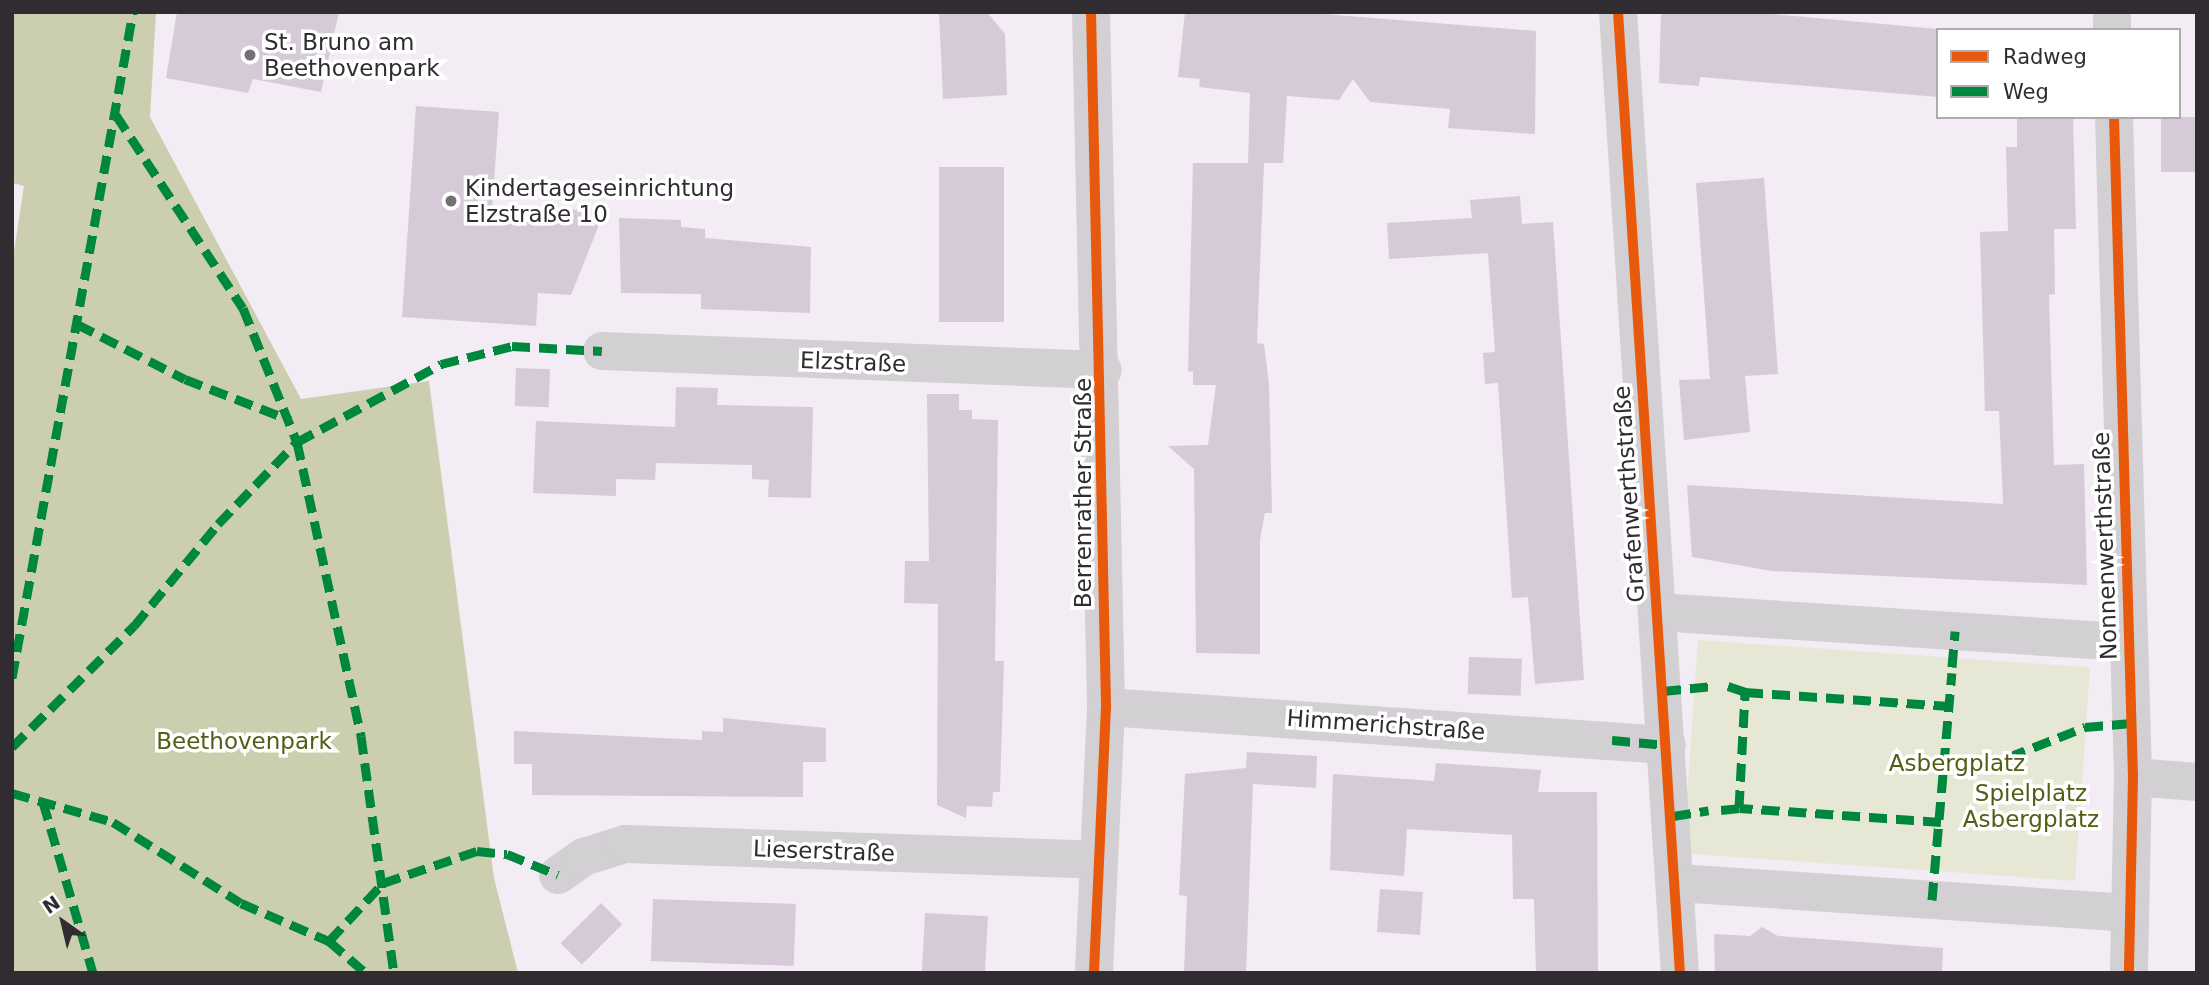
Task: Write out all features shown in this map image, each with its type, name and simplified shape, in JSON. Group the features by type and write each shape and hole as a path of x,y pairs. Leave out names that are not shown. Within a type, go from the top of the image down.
{"street":[{"name":"Berrenrather Straße","path":"1091,12 1103,370 1106,707 1094,973"},
{"name":"Grafenwerthstraße","path":"1618,12 1678,883 1680,973"},
{"name":"Nonnenwerthstraße","path":"2114,119 2133,777 2128,913 2129,973"},
{"name":"Elzstraße","path":"602,351 1103,370"},
{"path":"1658,612 2128,642"},
{"name":"Himmerichstraße","path":"1106,707 1667,745"},
{"path":"2133,777 2197,782"},
{"name":"Lieserstraße","path":"558,875 584,857 625,844 1097,860"},
{"path":"1678,883 2128,913"}],"green space":[{"name":"Beethovenpark","path":"12,12 156,12 150,117 301,399 429,381 494,878 518,973 12,973 12,264 24,186 12,183"},
{"name":"Asbergplatz","path":"1698,640 2090,667 2075,881 1683,853"}],"building":[{"name":"St. Bruno am Beethovenpark","path":"177,12 339,12 321,92 253,79 248,93 166,78"},
{"path":"939,12 987,12 1005,34 1007,95 943,99"},
{"path":"1185,12 1299,12 1536,31 1535,134 1448,128 1450,109 1370,102 1353,79 1339,100 1287,96 1283,163 1248,163 1250,93 1199,87 1200,79 1178,77"},
{"path":"1661,12 1749,12 1936,29 1936,97 1700,77 1699,86 1659,83"},
{"name":"Kindertageseinrichtung Elzstraße 10","path":"416,106 499,112 492,209 605,210 571,295 538,293 536,326 402,317"},
{"path":"2197,117 2197,172 2161,172 2161,119"},
{"path":"2017,119 2073,119 2076,229 2054,229 2055,294 2049,295 2054,465 2084,464 2087,585 1772,571 1692,557 1687,485 2003,504 1999,411 1985,411 1980,232 2008,231 2006,147 2017,147"},
{"path":"1193,163 1264,163 1257,343 1264,344 1269,384 1272,513 1265,513 1260,540 1260,654 1196,653 1194,469 1168,446 1208,445 1216,385 1193,385 1193,371 1188,372"},
{"path":"939,167 1004,167 1004,322 939,322"},
{"path":"1764,178 1778,374 1745,376 1750,432 1684,440 1679,380 1710,379 1696,183"},
{"path":"1520,196 1522,224 1553,222 1584,680 1535,684 1528,597 1512,598 1498,383 1485,384 1483,353 1495,352 1488,253 1389,259 1387,223 1472,218 1470,200"},
{"path":"619,218 681,220 681,227 705,229 705,238 811,247 810,313 701,309 701,294 621,293"},
{"path":"516,368 550,369 549,407 515,406"},
{"path":"676,387 718,388 717,405 813,407 811,498 768,497 769,480 752,479 752,465 656,463 655,480 616,479 616,496 533,493 536,421 675,427"},
{"path":"927,394 959,394 959,410 972,410 972,419 998,420 995,661 1004,661 1000,792 993,792 992,807 967,806 966,818 937,805 938,604 904,603 905,561 929,561"},
{"path":"1469,657 1522,659 1521,696 1468,694"},
{"path":"723,718 826,728 826,762 803,762 803,797 532,795 532,764 514,764 514,731 702,740 702,731 723,732"},
{"path":"1247,752 1317,756 1316,788 1253,784 1246,973 1184,973 1187,896 1179,895 1185,774 1246,768"},
{"path":"1436,763 1541,770 1538,792 1597,792 1598,973 1536,973 1534,899 1513,899 1512,835 1407,829 1404,876 1330,870 1333,774 1434,781"},
{"path":"1380,889 1423,892 1420,935 1377,932"},
{"path":"653,899 796,904 794,966 651,961"},
{"path":"601,903 622,924 582,965 561,943"},
{"path":"925,913 988,916 985,973 922,973"},
{"path":"1762,927 1778,936 1943,948 1942,973 1715,973 1714,934 1750,936"}],"marked path":[{"path":"12,678 133,12"},
{"path":"116,115 243,308 297,442 361,736 394,973"},
{"path":"77,324 185,379 290,420"},
{"path":"12,747 134,626 218,524 297,442 441,364 512,346 602,351"},
{"path":"1952,667 1955,631"},
{"path":"1932,900 1952,673"},
{"path":"1663,691 1713,686"},
{"path":"1728,686 1745,692"},
{"path":"1941,822 1739,808 1745,692 1950,706"},
{"path":"1983,767 2085,727 2132,723"},
{"path":"1612,740 1667,745"},
{"path":"1945,764 1971,767"},
{"path":"12,793 113,822 241,903 329,941 366,973"},
{"path":"43,802 93,973"},
{"path":"1721,810 1739,808"},
{"path":"1673,816 1709,810"},
{"path":"329,941 383,883 477,851 507,854 558,875"}],"cycle path":[{"path":"1091,12 1106,707 1094,973"},
{"path":"1618,12 1680,973"},
{"path":"2114,119 2133,777 2129,973"}],"place":[{"name":"St. Bruno am Beethovenpark","path":"250,55"},
{"name":"Kindertageseinrichtung Elzstraße 10","path":"451,201"}],"park label":[{"name":"Spielplatz Asbergplatz","path":"2031,806"}]}
